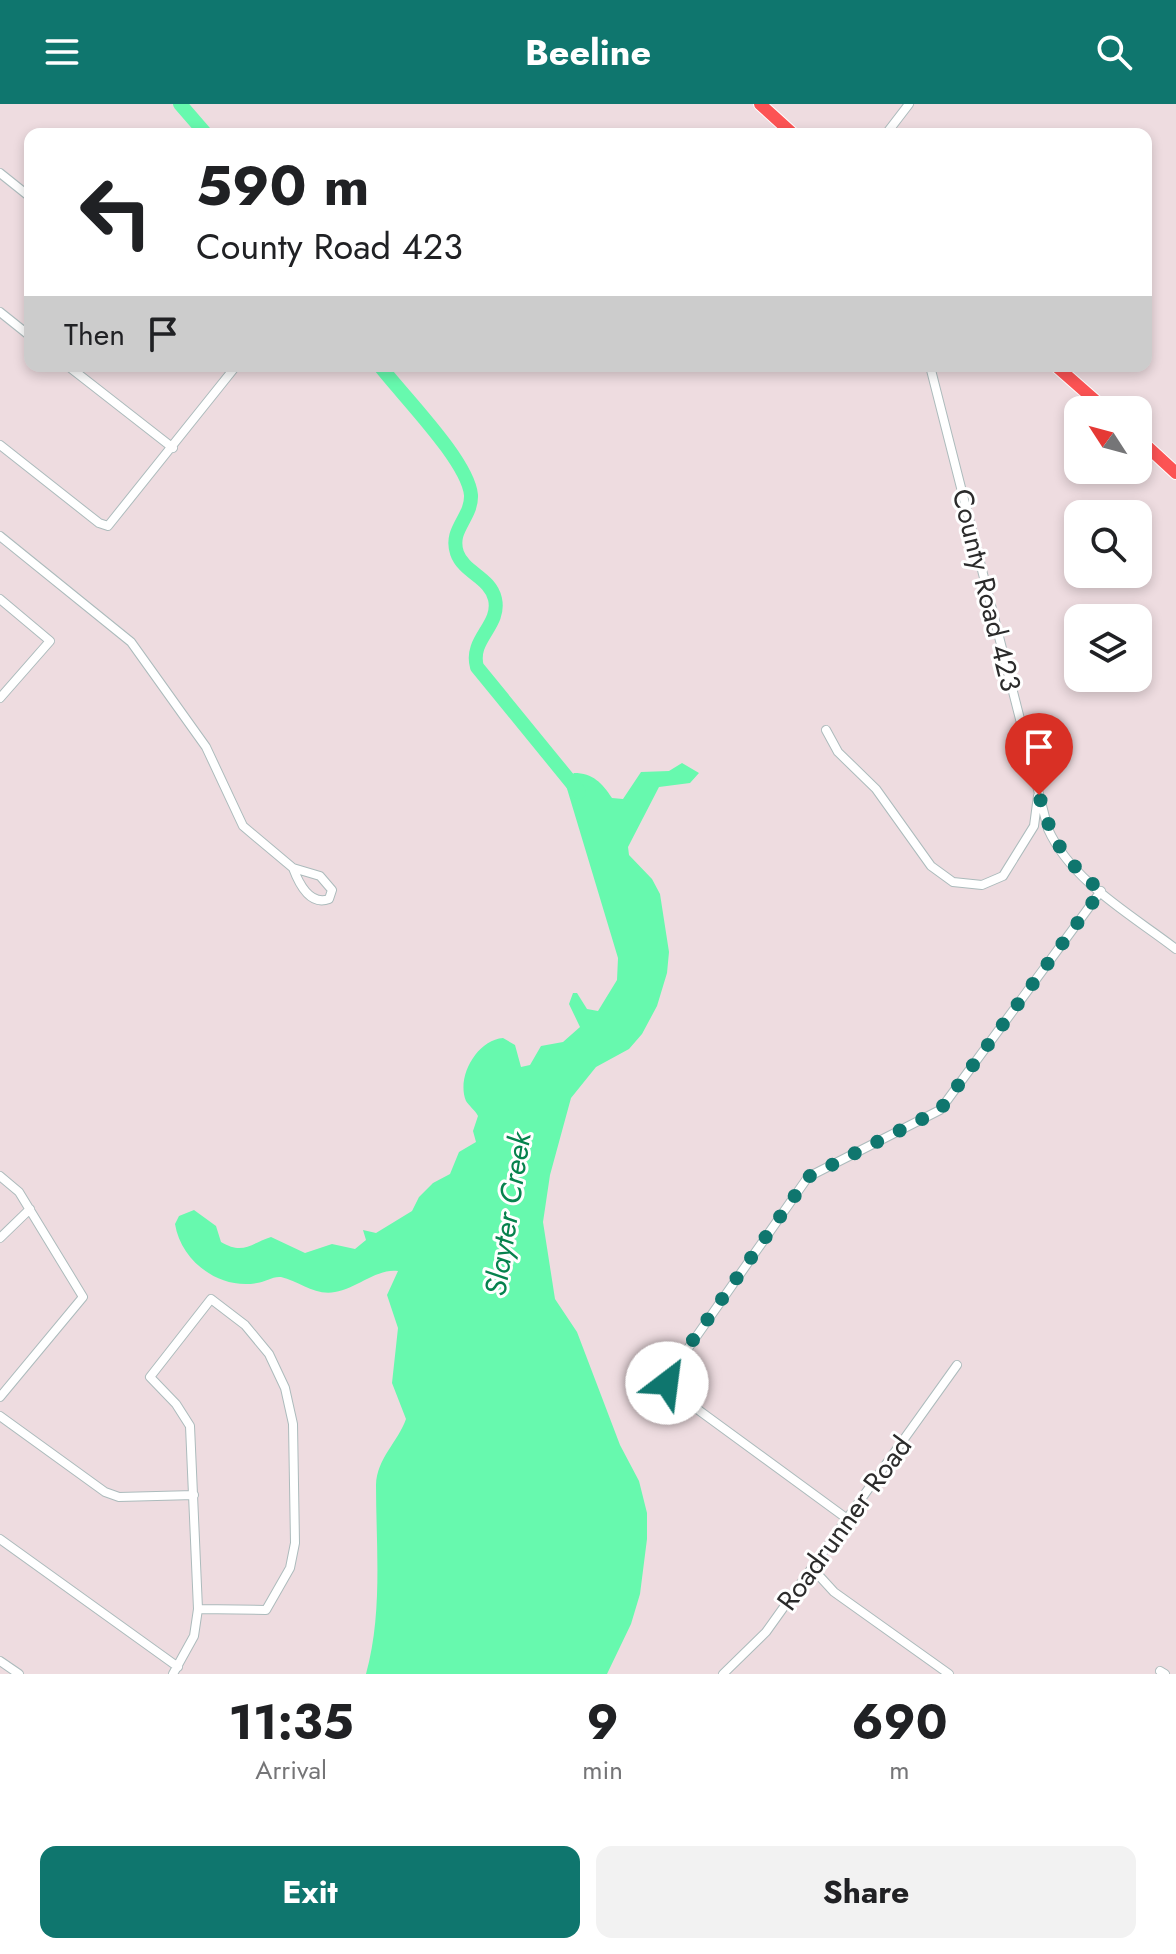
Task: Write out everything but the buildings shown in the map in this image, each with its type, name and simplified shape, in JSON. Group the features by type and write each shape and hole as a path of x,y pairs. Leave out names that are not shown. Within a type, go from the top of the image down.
{"main road":[{"path":"760,104 786,128"},
{"path":"1063,372 1090,396"},
{"path":"1152,451 1176,473"}],"street":[{"path":"891,128 909,104"},
{"path":"0,173 24,192"},
{"path":"0,312 24,331"},
{"path":"76,372 173,448"},
{"path":"0,445 99,523 108,526 231,372"},
{"name":"County Road 423","path":"932,372 1051,835 1074,868 1176,949"},
{"path":"0,536 131,642 206,747 243,826 293,868 312,898 321,902 329,899 332,890 320,876 293,868"},
{"path":"0,599 50,641 0,698"},
{"path":"826,730 833,746 868,779 922,854 948,880 975,885 998,880 1012,865 1035,821 1039,795"},
{"path":"1027,836 1035,833 1051,835"},
{"path":"846,1518 673,1391 667,1380 808,1177 940,1110 1101,891"},
{"path":"0,1176 19,1192 83,1297 0,1397"},
{"path":"0,1238 30,1209"},
{"path":"0,1539 176,1670 194,1636 198,1609 190,1426 176,1404 150,1377 211,1299 245,1325 269,1354 285,1388 293,1424 295,1543 290,1568 266,1610 198,1609"},
{"name":"Roadrunner Road","path":"723,1674 766,1632 957,1365"},
{"path":"0,1416 90,1483 119,1497 194,1495"},
{"path":"812,1568 834,1592 949,1674"},
{"path":"0,1661 19,1674"}],"water":[{"path":"682,763 699,773 690,783 659,787 628,847 629,855 652,879 660,894 669,952 667,973 657,1006 642,1034 629,1049 596,1067 571,1098 550,1175 543,1222 555,1299 577,1332 620,1445 639,1481 647,1513 640,1594 631,1624 607,1674 366,1674 377,1603 377,1475 406,1419 392,1383 398,1328 387,1295 398,1271 382,1273 328,1293 281,1277 257,1283 229,1282 204,1270 194,1261 185,1250 175,1224 179,1216 194,1210 216,1226 221,1242 229,1246 246,1247 271,1237 305,1253 332,1244 355,1249 366,1240 363,1230 376,1233 412,1211 419,1197 433,1183 450,1174 459,1152 476,1142 473,1131 478,1116 466,1101 464,1081 477,1052 494,1040 503,1038 515,1045 521,1067 530,1065 541,1046 563,1042 580,1027 569,1004 573,993 577,993 587,1009 598,1011 617,980 618,958 565,782 574,773 587,775 601,783 612,798 623,799 641,772 669,771"}],"waterway":[{"name":"Slayter Creek","path":"180,104 201,128"},
{"name":"Slayter Creek","path":"385,372 447,447 467,481 470,503 455,545 460,560 488,585 496,609 477,648 477,667 579,792"}],"route":[{"path":"667,1383 674,1367 805,1181 813,1174 932,1117 940,1110 1101,891 1074,868 1055,843 1039,795"}]}
